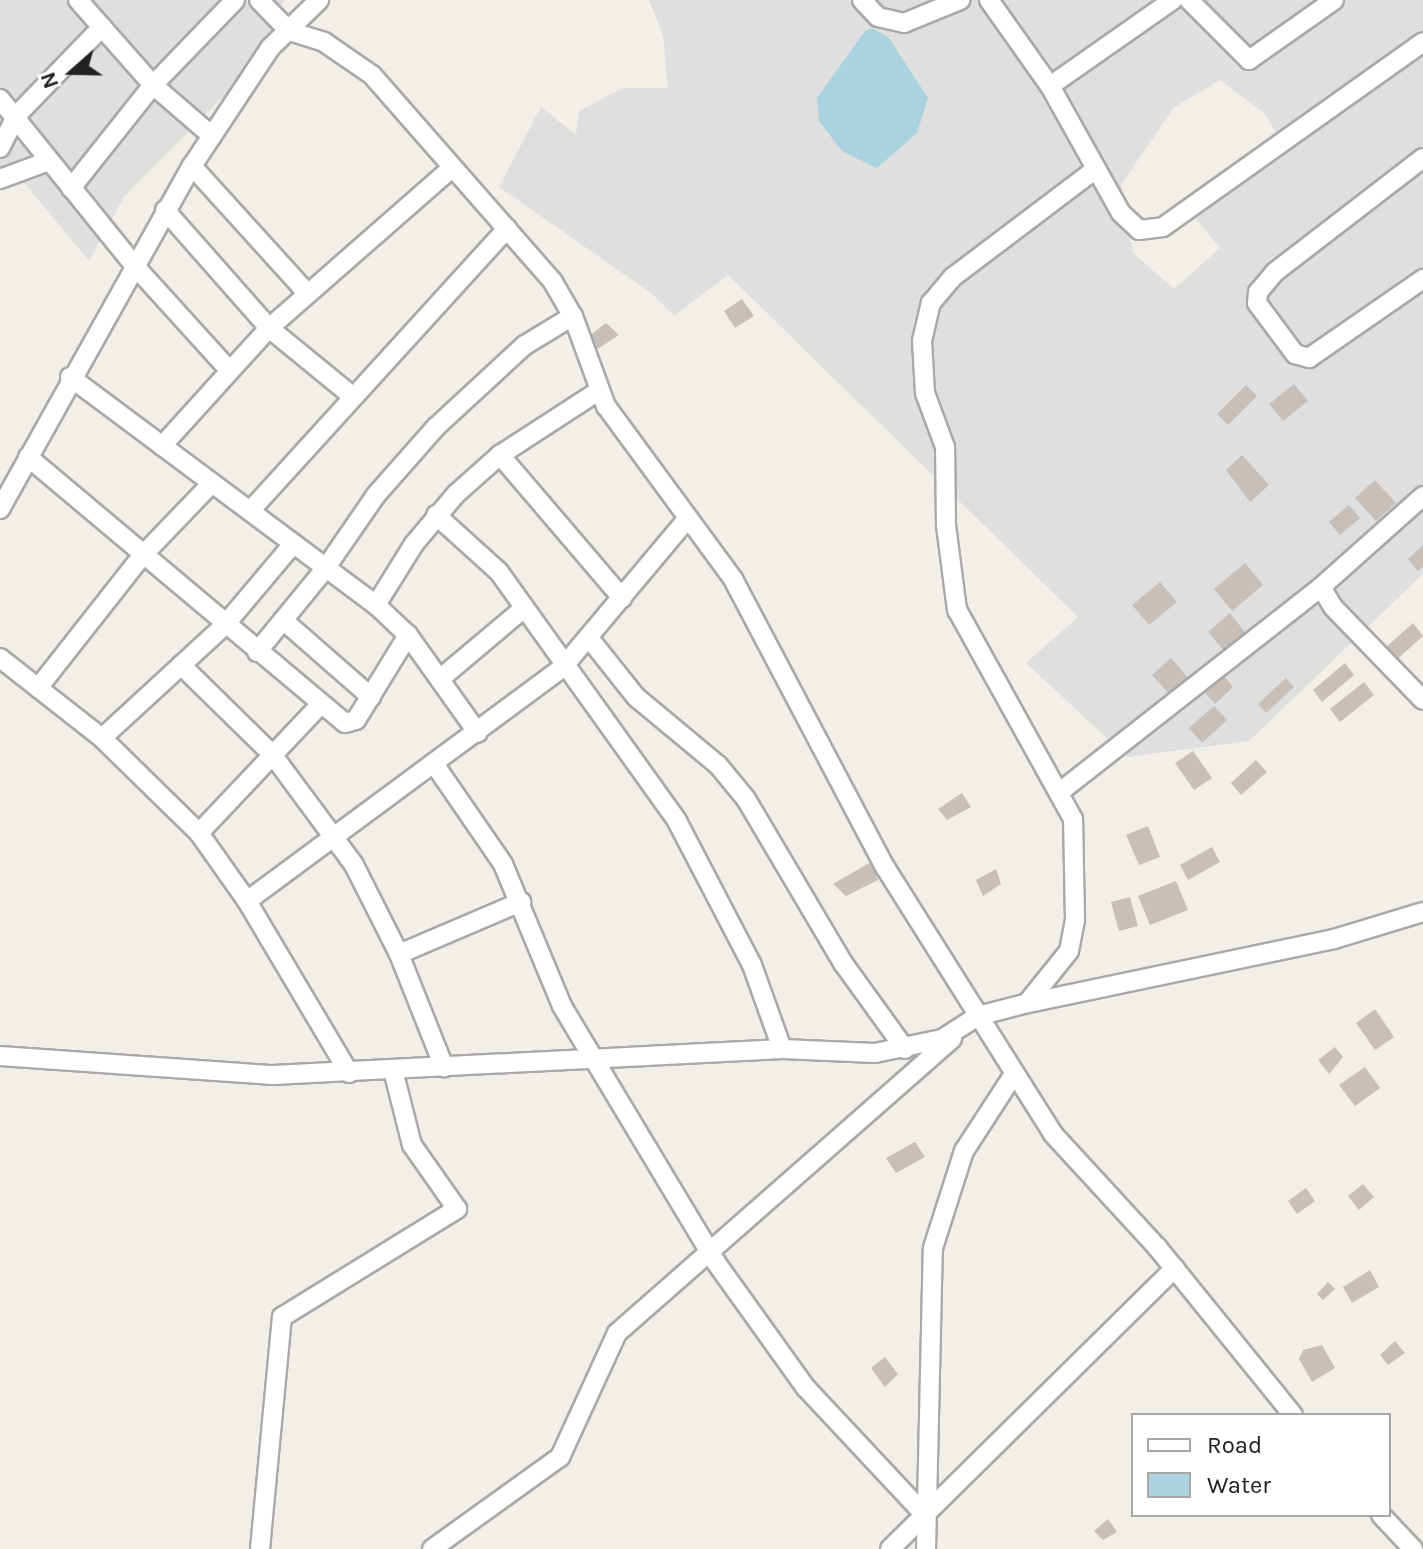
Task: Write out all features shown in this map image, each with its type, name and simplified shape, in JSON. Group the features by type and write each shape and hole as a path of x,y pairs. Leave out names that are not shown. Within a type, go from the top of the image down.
{"street":[{"path":"78,0 153,85 212,136"},
{"path":"71,188 153,85 235,0"},
{"path":"259,0 289,31 324,42 372,75 553,282 573,316 600,390 746,600 885,867 1014,1074 1072,1158 1175,1268 1291,1413"},
{"path":"0,509 133,264 192,166 270,48 319,0"},
{"path":"862,0 878,17 904,23 960,0"},
{"path":"989,0 1050,86 1121,213 1139,230 1163,227 1423,42"},
{"path":"1050,86 1173,0"},
{"path":"1189,0 1249,60 1334,0"},
{"path":"0,148 16,116 102,27"},
{"path":"0,99 133,264 229,370"},
{"path":"1423,158 1275,272 1258,292 1257,303 1295,354 1309,358 1423,279"},
{"path":"0,179 49,161"},
{"path":"192,166 307,293"},
{"path":"162,446 269,328 452,168"},
{"path":"1028,1003 1059,969 1075,920 1073,819 1061,791 957,610 946,525 945,447 920,369 931,303 953,277 1096,169"},
{"path":"165,210 269,328 352,396"},
{"path":"250,511 507,229"},
{"path":"257,652 325,569 376,495 436,427 525,345 573,316"},
{"path":"70,377 376,605 408,635 478,733"},
{"path":"376,605 436,515 500,455 600,390"},
{"path":"500,455 622,598"},
{"path":"28,457 224,626 321,704 351,723 371,697 408,635"},
{"path":"38,688 142,556 212,483"},
{"path":"1061,791 1321,587 1423,496"},
{"path":"436,515 499,572 563,667 669,809 709,875 767,996 782,1049"},
{"path":"247,901 336,839 563,667 688,518"},
{"path":"102,738 224,626 293,544"},
{"path":"1321,587 1333,607 1423,700"},
{"path":"441,678 523,609"},
{"path":"283,620 371,697"},
{"path":"589,638 636,697 718,765 746,799 771,834 836,952 905,1049"},
{"path":"0,658 102,738 199,833 247,901 349,1073"},
{"path":"181,665 272,754 336,839 376,903 444,1067"},
{"path":"199,833 321,704"},
{"path":"435,765 503,864 521,902 547,978 593,1061 709,1253 806,1388 925,1515"},
{"path":"399,954 521,902"},
{"path":"0,1056 273,1075 782,1049 875,1053 942,1039 978,1016 1028,1003 1334,939 1423,912"},
{"path":"432,1549 560,1457 617,1333 978,1016"},
{"path":"260,1549 282,1317 457,1209 412,1145 393,1070"},
{"path":"926,1549 933,1248 964,1151 1014,1074"},
{"path":"890,1549 1175,1268"},
{"path":"1383,1517 1413,1549"}],"shaded area":[{"path":"0,0 284,0 259,61 125,195 89,261 12,168 0,171"},
{"path":"649,0 1423,0 1423,574 1249,741 1127,757 1026,663 1078,617 728,275 674,316 651,293 499,187 541,107 576,135 579,111 623,88 668,88 663,35","holes":["1220,80 1265,114 1286,149 1193,215 1220,248 1174,289 1133,253 1121,185 1173,108"]}],"water":[{"path":"872,28 889,38 928,98 917,133 877,168 842,151 819,121 817,98 865,31"}],"building":[{"path":"742,299 754,316 735,328 724,311"},
{"path":"606,323 619,335 594,351 589,336"},
{"path":"1294,384 1308,401 1283,421 1269,404"},
{"path":"1246,385 1257,396 1228,425 1217,414"},
{"path":"1242,455 1269,485 1250,502 1226,470"},
{"path":"1375,480 1396,503 1376,521 1355,498"},
{"path":"1349,505 1360,518 1340,535 1329,522"},
{"path":"1423,545 1423,567 1418,571 1408,559"},
{"path":"1245,563 1263,585 1232,611 1214,589"},
{"path":"1160,582 1177,602 1149,625 1132,605"},
{"path":"1230,613 1252,641 1231,659 1208,632"},
{"path":"1413,623 1423,636 1395,661 1384,649"},
{"path":"1171,658 1190,680 1172,697 1152,675"},
{"path":"1345,663 1354,675 1322,702 1313,690"},
{"path":"1224,676 1233,687 1215,704 1205,693"},
{"path":"1286,678 1294,687 1266,713 1258,704"},
{"path":"1364,682 1374,695 1340,722 1330,709"},
{"path":"1214,706 1227,720 1202,743 1189,728"},
{"path":"1193,751 1212,778 1194,790 1175,763"},
{"path":"1256,760 1267,772 1241,795 1231,783"},
{"path":"962,793 971,807 947,820 938,809"},
{"path":"1148,826 1160,857 1139,865 1126,835"},
{"path":"1212,847 1220,862 1188,880 1180,865"},
{"path":"871,862 878,880 846,896 833,884"},
{"path":"996,869 1001,884 983,896 976,880"},
{"path":"1176,881 1188,910 1150,925 1138,896"},
{"path":"1130,897 1138,926 1119,931 1111,902"},
{"path":"1375,1009 1394,1037 1375,1050 1356,1023"},
{"path":"1335,1047 1343,1057 1329,1074 1318,1060"},
{"path":"1365,1067 1380,1088 1355,1106 1339,1085"},
{"path":"915,1142 925,1157 896,1173 886,1158"},
{"path":"1363,1184 1374,1197 1359,1210 1348,1196"},
{"path":"1306,1188 1315,1201 1297,1214 1288,1201"},
{"path":"1370,1270 1379,1287 1352,1303 1343,1287"},
{"path":"1328,1282 1335,1289 1323,1300 1317,1294"},
{"path":"1395,1341 1405,1353 1388,1365 1380,1355"},
{"path":"1322,1345 1335,1368 1312,1382 1299,1359 1303,1350"},
{"path":"885,1357 898,1374 885,1387 871,1368"},
{"path":"1108,1519 1117,1532 1103,1540 1094,1531"}]}
